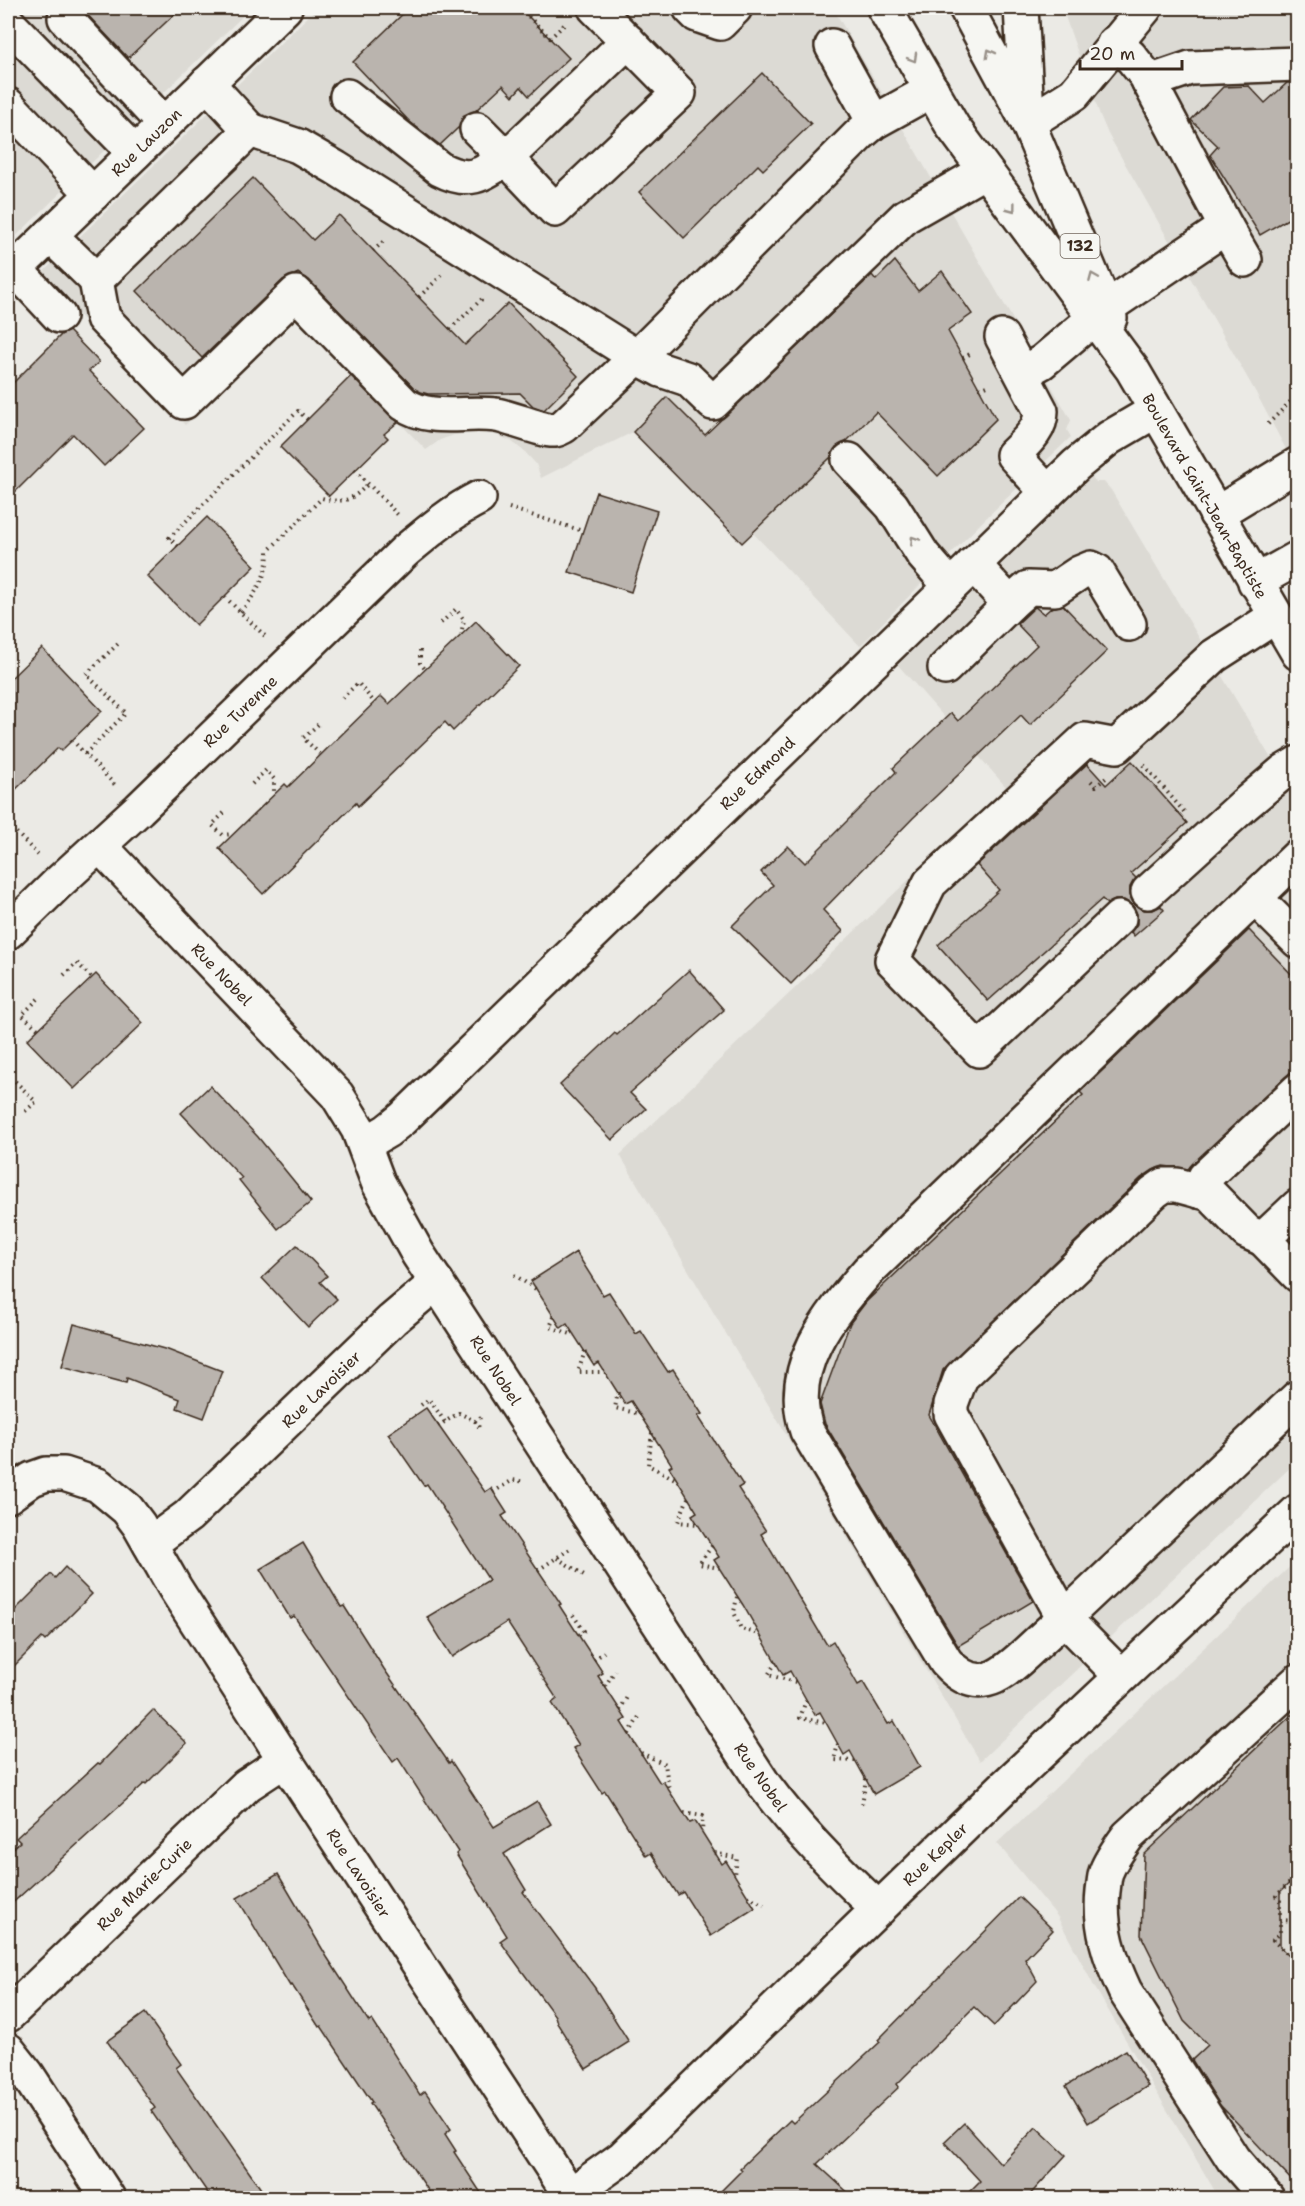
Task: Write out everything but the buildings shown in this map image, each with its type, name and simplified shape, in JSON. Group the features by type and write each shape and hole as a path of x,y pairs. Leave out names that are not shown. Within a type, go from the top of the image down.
{"main road":[{"name":"Rue Lauzon","path":"11,273 285,8"},
{"path":"477,129 555,210 679,93 595,8"},
{"path":"690,8 697,15 720,23 735,8"},
{"name":"Boulevard Saint-Jean-Baptiste","path":"884,8 953,127 985,171 1100,313"},
{"name":"Boulevard Saint-Jean-Baptiste","path":"966,8 1028,123 1100,313 1298,653"},
{"path":"1020,8 1028,123 1074,94 1137,11"},
{"path":"64,18 164,124"},
{"path":"8,23 135,153"},
{"path":"347,96 440,169 465,178 476,176 486,173 506,158 628,41"},
{"path":"1114,43 1130,56 1149,82 1245,260"},
{"path":"832,45 874,122"},
{"path":"1149,82 1190,68 1298,64"},
{"path":"207,83 250,130 298,146 637,357 661,370 688,379 713,403 906,216 985,171"},
{"path":"50,235 96,280 103,318 184,402 296,292 404,404 422,414 472,413 497,416 556,430 564,426 637,357 874,122 932,90"},
{"path":"8,105 93,194"},
{"path":"96,280 250,130"},
{"path":"1022,373 1042,362 1100,313 1226,227"},
{"path":"11,273 59,316"},
{"path":"1002,337 1041,411 1041,421 1035,433 1013,455 1047,492"},
{"name":"Rue Edmond","path":"365,1144 402,1119 1047,492 1109,438 1155,411"},
{"path":"849,460 892,506 923,555 950,586"},
{"path":"1216,514 1298,464"},
{"name":"Rue Turenne","path":"8,932 421,538 462,507 479,498"},
{"path":"1256,582 1298,558"},
{"path":"973,564 1010,604"},
{"path":"945,668 1028,588 1055,589 1091,568 1097,571 1129,624"},
{"path":"1119,918 979,1050 892,960 930,883 1085,740 1117,746 1214,656 1276,616"},
{"path":"1148,892 1244,805 1283,772 1298,763"},
{"name":"Rue Nobel","path":"100,846 338,1095 365,1144 378,1182 390,1205 437,1282 765,1786 784,1812 808,1838 879,1909"},
{"path":"1298,856 868,1271 847,1295 813,1346 804,1372 800,1395 802,1416 807,1431 936,1647 956,1673 968,1679 984,1682 1009,1669 1298,1397"},
{"path":"1255,898 1298,941"},
{"path":"1199,1191 1205,1177 1298,1090"},
{"path":"1121,1676 1064,1618 951,1414 955,1392 970,1367 1164,1185 1177,1185 1210,1194 1247,1232 1263,1239 1298,1275"},
{"path":"1263,1239 1298,1206"},
{"name":"Rue Lavoisier","path":"150,1544 188,1516 392,1320 437,1282"},
{"name":"Rue Lavoisier","path":"8,1496 32,1479 46,1474 64,1474 98,1485 127,1509 285,1760 571,2197"},
{"name":"Rue Kepler","path":"571,2197 622,2158 1121,1676 1298,1511"},
{"path":"1267,2199 1233,2159 1125,1991 1113,1964 1103,1929 1102,1900 1105,1874 1116,1852 1128,1836 1298,1681"},
{"name":"Rue Marie-Curie","path":"8,2015 248,1785 285,1760"},
{"path":"8,2050 27,2074 108,2199"}],"path":[{"path":"520,8 550,38"},
{"path":"450,329 507,275"},
{"path":"1268,424 1298,394"},
{"path":"178,546 169,538 298,411 308,420"},
{"path":"355,470 421,538"},
{"path":"241,612 255,594 266,572 268,551 322,498 335,501 349,500 368,484"},
{"path":"479,498 583,531"},
{"path":"225,597 291,662"},
{"path":"441,623 456,609 465,620 461,634"},
{"path":"85,754 126,713 86,674 120,642"},
{"path":"420,650 420,663 425,669"},
{"path":"342,698 358,683 375,702"},
{"path":"320,754 303,738 321,722"},
{"path":"72,740 139,809"},
{"path":"1141,762 1188,816"},
{"path":"252,784 266,770 274,779 274,795"},
{"path":"1091,781 1096,786 1111,773"},
{"path":"224,813 212,825 223,835 233,834"},
{"path":"8,824 10,830 45,863 58,883"},
{"path":"64,975 77,963 92,978"},
{"path":"38,999 22,1015 38,1029"},
{"path":"11,1077 36,1102 22,1114"},
{"path":"514,1275 537,1290"},
{"path":"554,1317 550,1327 574,1335"},
{"path":"585,1351 578,1372 605,1372"},
{"path":"618,1392 615,1408 640,1414"},
{"path":"475,1421 512,1396"},
{"path":"421,1405 429,1399 445,1422"},
{"path":"438,1426 459,1413 475,1421 481,1430"},
{"path":"652,1433 648,1465 677,1480"},
{"path":"493,1492 513,1480 522,1480 527,1484"},
{"path":"688,1498 678,1522 697,1524"},
{"path":"712,1546 699,1564 719,1568"},
{"path":"557,1558 584,1575"},
{"path":"737,1597 734,1612 741,1629 760,1634"},
{"path":"573,1615 584,1631 579,1635"},
{"path":"594,1660 604,1652"},
{"path":"776,1662 768,1675 796,1682"},
{"path":"605,1686 615,1671"},
{"path":"620,1710 627,1697"},
{"path":"806,1700 800,1718 826,1723"},
{"path":"629,1734 640,1715"},
{"path":"838,1744 834,1760 856,1761"},
{"path":"641,1753 665,1764 669,1790"},
{"path":"861,1804 866,1779"},
{"path":"684,1814 704,1816 702,1832"},
{"path":"715,1853 737,1858 735,1875"},
{"path":"1298,1875 1275,1896 1280,1901 1280,1933 1273,1940 1298,1965"},
{"path":"748,1896 764,1905"},
{"path":"1280,1920 1298,1921"}],"shaded area":[{"path":"8,8 251,8 8,244"},
{"path":"317,8 833,8 1071,420 1067,430 1071,437 985,519 860,646 753,533 742,543 633,432 541,478 536,464 525,452 511,441 494,434 475,432 454,435 440,440 426,450 297,317 185,425 40,275"},
{"path":"1062,8 1297,8 1297,470 1255,391 1108,134"},
{"path":"1092,477 1096,482 1104,482 1111,490 1297,802 1297,1461 980,1761 620,1155 1006,787 898,665"},
{"path":"1297,1560 1297,2198 1219,2198 1094,1986 1057,1916 997,1843"}]}
